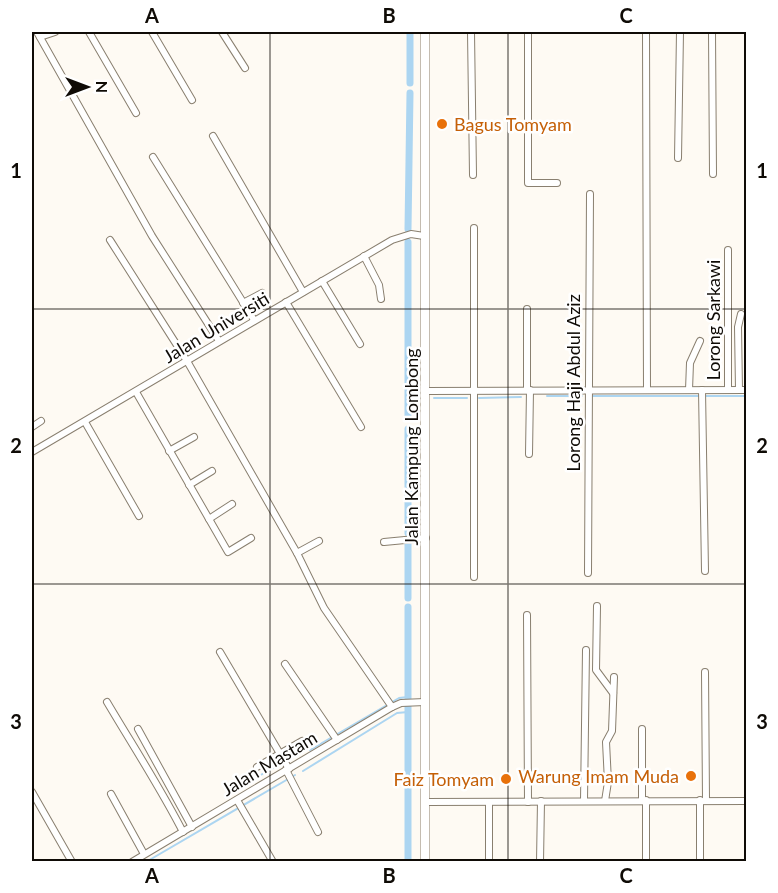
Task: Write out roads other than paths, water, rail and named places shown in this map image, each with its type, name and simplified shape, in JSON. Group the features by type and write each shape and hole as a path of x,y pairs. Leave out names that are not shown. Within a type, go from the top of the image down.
{"street":[{"path":"55,32 39,34 152,236 219,341"},
{"path":"89,32 136,113"},
{"path":"152,32 192,100"},
{"path":"222,32 245,68"},
{"name":"Jalan Kampung Lombong","path":"424,32 421,235 426,391 425,861"},
{"path":"471,32 473,175"},
{"path":"528,32 528,183 557,183"},
{"path":"646,32 647,390"},
{"path":"678,158 680,32"},
{"path":"712,32 713,174"},
{"path":"213,136 303,292"},
{"path":"153,157 254,320"},
{"name":"Lorong Haji Abdul Aziz","path":"588,573 587,390 590,194"},
{"path":"474,228 474,577"},
{"name":"Jalan Universiti","path":"33,449 85,422 254,320 398,237 421,235"},
{"path":"110,240 188,361 297,553 324,608 390,704"},
{"name":"Lorong Sarkawi","path":"728,250 728,390"},
{"path":"364,256 379,285 381,299"},
{"path":"322,281 360,344"},
{"path":"243,303 262,293"},
{"path":"286,302 325,371 361,427"},
{"path":"527,309 530,454"},
{"path":"739,390 738,327 741,314"},
{"path":"689,390 690,363 700,341"},
{"path":"426,391 747,390"},
{"path":"702,391 705,571"},
{"path":"136,392 228,552 250,538"},
{"path":"32,427 41,422"},
{"path":"85,422 139,516"},
{"path":"169,451 194,437"},
{"path":"189,485 212,471"},
{"path":"209,519 232,504"},
{"path":"384,542 426,538"},
{"path":"297,553 319,541"},
{"path":"597,606 596,670 614,694"},
{"path":"527,615 528,802"},
{"path":"584,801 586,650"},
{"path":"220,652 281,756 318,832"},
{"path":"285,664 335,737"},
{"path":"700,861 705,672"},
{"path":"605,801 608,782 606,742 612,731 614,677"},
{"path":"106,702 143,766 155,778 183,832"},
{"name":"Jalan Mastam","path":"132,861 238,802 335,737 390,704 425,702"},
{"path":"138,729 192,827"},
{"path":"642,729 646,861"},
{"path":"257,767 281,756 303,741"},
{"path":"32,792 72,861"},
{"path":"111,794 144,854"},
{"path":"540,861 541,801"},
{"path":"425,802 747,801"},
{"path":"238,802 273,861"},
{"path":"489,802 489,861"}],"waterway":[{"path":"410,32 410,83"},
{"path":"408,229 410,93"},
{"path":"408,242 408,418"},
{"path":"547,396 582,396"},
{"path":"592,396 746,396"},
{"path":"479,398 521,397"},
{"path":"434,398 467,398"},
{"path":"408,429 408,533"},
{"path":"408,544 408,598"},
{"path":"408,607 408,862"},
{"path":"290,758 308,747 310,750 399,698 408,697"},
{"path":"303,771 397,713 408,712"},
{"path":"259,776 278,765"},
{"path":"146,862 295,775"}],"place":[{"name":"Bagus Tomyam","path":"442,124"},
{"name":"Warung Imam Muda","path":"691,776"},
{"name":"Faiz Tomyam","path":"506,779"}]}
